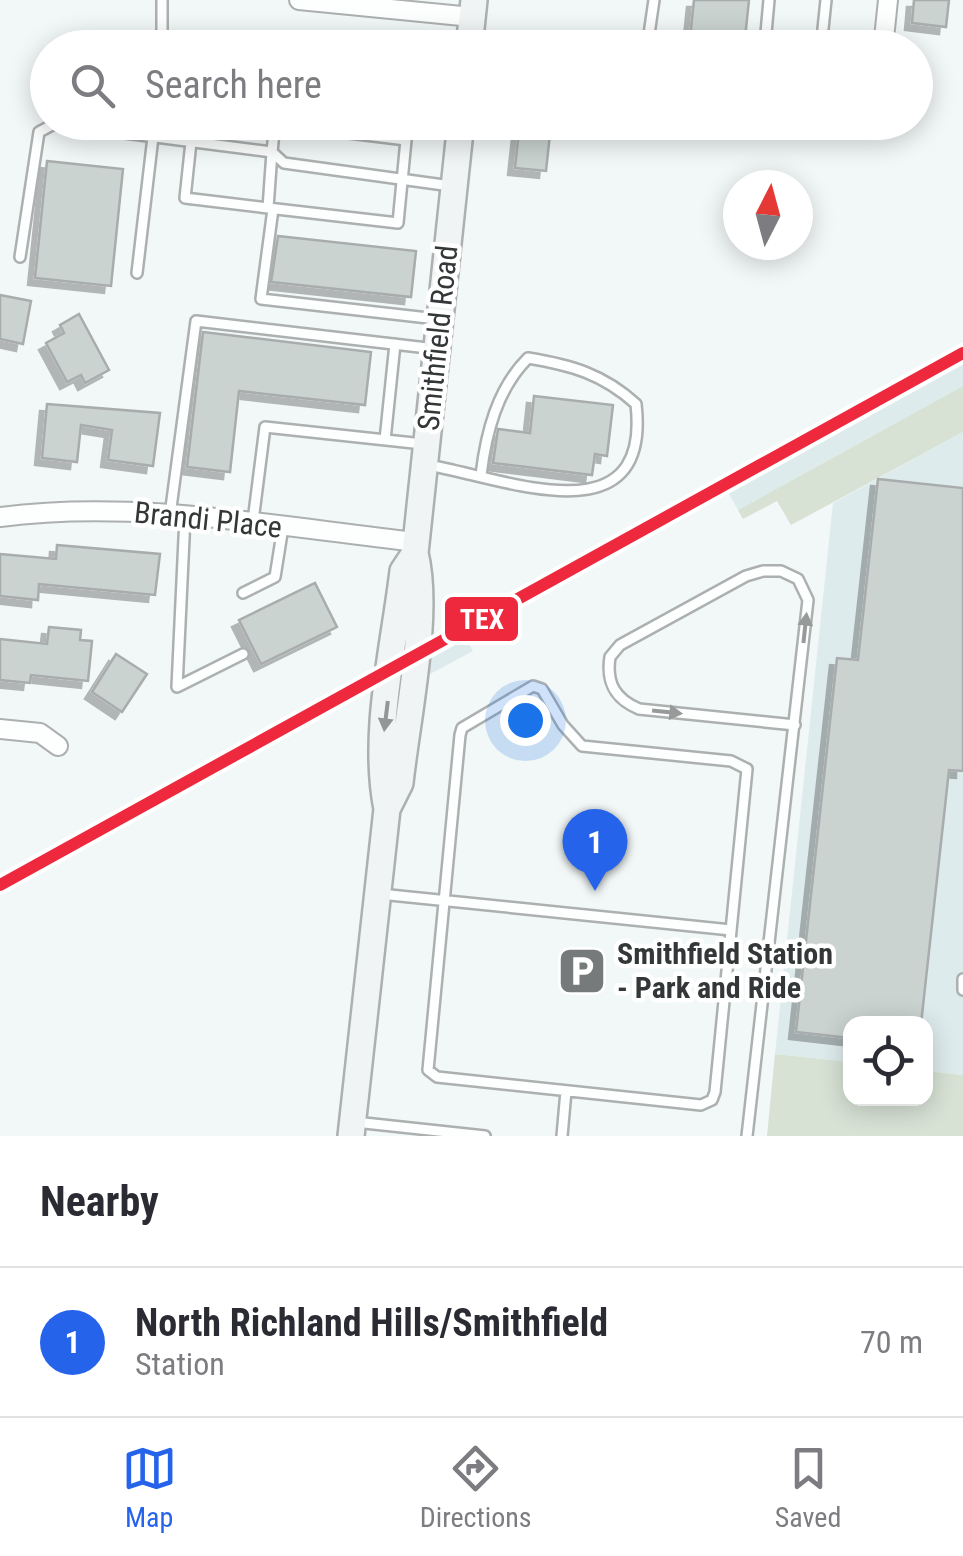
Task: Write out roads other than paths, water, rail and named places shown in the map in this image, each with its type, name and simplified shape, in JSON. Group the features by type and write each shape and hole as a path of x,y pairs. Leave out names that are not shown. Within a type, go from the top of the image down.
{"main road":[{"name":"Smithfield Road","path":"352,1129 387,809 380,776 403,571 415,547 459,140"}],"street":[{"path":"299,0 473,8"},
{"path":"885,30 888,0"},
{"name":"Brandi Place","path":"0,517 51,510 178,516 415,547"},
{"path":"0,729 40,732 58,746"}],"lane":[{"path":"162,0 162,30"},
{"path":"650,30 654,0"},
{"path":"766,30 769,0"},
{"path":"824,30 826,0"},
{"path":"20,257 38,140"},
{"path":"138,274 157,140"},
{"path":"174,140 272,152 284,163 454,187"},
{"path":"273,140 261,299 440,320"},
{"path":"190,142 185,198 398,223 406,140"},
{"path":"243,654 177,688 178,516 196,322 436,349"},
{"path":"386,440 395,344"},
{"path":"252,524 265,427 386,440 481,475 559,494 598,489 626,465 639,431 636,404 611,381 571,365 528,358 514,372 491,423 481,475"},
{"path":"244,593 275,577 283,528"},
{"path":"747,1136 795,725 808,600 798,579 781,571 746,576 620,645 610,657 612,689 623,702 639,709 795,725"},
{"path":"533,686 542,688 563,725 582,746 731,762 746,769 712,1100 688,1104 437,1077 428,1070 442,900 462,728 533,686"},
{"path":"378,893 731,930"},
{"path":"963,979 963,990"},
{"path":"562,1136 566,1090"},
{"path":"352,1129 485,1136"}],"place":[{"name":"North Richland Hills/Smithfield","path":"595,891"},
{"name":"Smithfield Station - Park and Ride","path":"582,971"}]}
